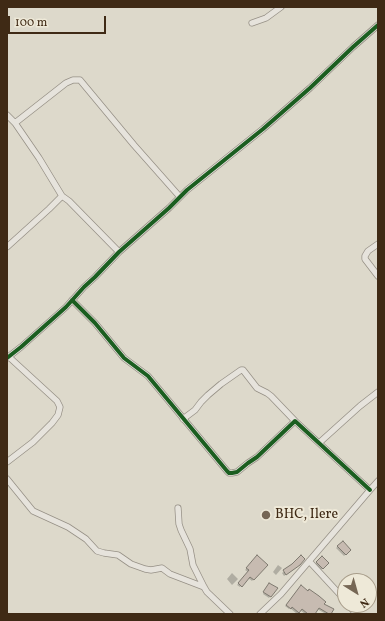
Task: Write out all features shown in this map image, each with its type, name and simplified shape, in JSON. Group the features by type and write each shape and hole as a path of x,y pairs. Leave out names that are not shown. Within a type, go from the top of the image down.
{"street":[{"path":"252,22 266,18 281,7"},
{"path":"7,462 33,442 52,423 60,411 57,401 8,358 47,325 119,252 180,197 263,129 378,25"},
{"path":"15,123 66,83 74,80 80,80 180,197"},
{"path":"7,115 15,123 39,158 62,196 70,201 119,252"},
{"path":"8,244 43,215 62,196"},
{"path":"378,244 368,251 365,256 365,259 378,276"},
{"path":"72,300 96,323 124,358 148,376 229,473 237,472 263,452 295,421"},
{"path":"183,419 195,410 201,402 220,384 243,370 257,388 271,396 295,421 370,490"},
{"path":"319,443 378,392"},
{"path":"7,479 36,514 68,527 86,539 97,551 118,555 131,564 145,569 151,570 162,568 170,574 204,587"},
{"path":"260,614 281,594 378,481"},
{"path":"178,508 179,524 190,549 193,565 204,587 210,595 230,614"},
{"path":"309,561 337,591"}],"building":[{"path":"343,541 351,550 346,555 337,546"},
{"path":"257,555 268,565 254,580 250,577 242,587 238,583 249,570 246,568"},
{"path":"301,555 305,559 300,565 286,575 283,570"},
{"path":"322,556 329,563 323,569 316,562"},
{"path":"269,583 278,588 271,597 263,592"},
{"path":"301,585 308,591 309,589 319,596 326,602 324,604 334,609 331,614 319,608 315,614 308,614 302,609 299,613 292,607 291,609 286,605"}],"cycle path":[{"path":"7,358 66,307 119,252 187,190 263,129 378,25"},
{"path":"72,300 95,323 124,358 148,376 229,473 237,472 257,457 295,421 370,490"}],"place":[{"name":"BHC, Ilere","path":"266,515"}]}
